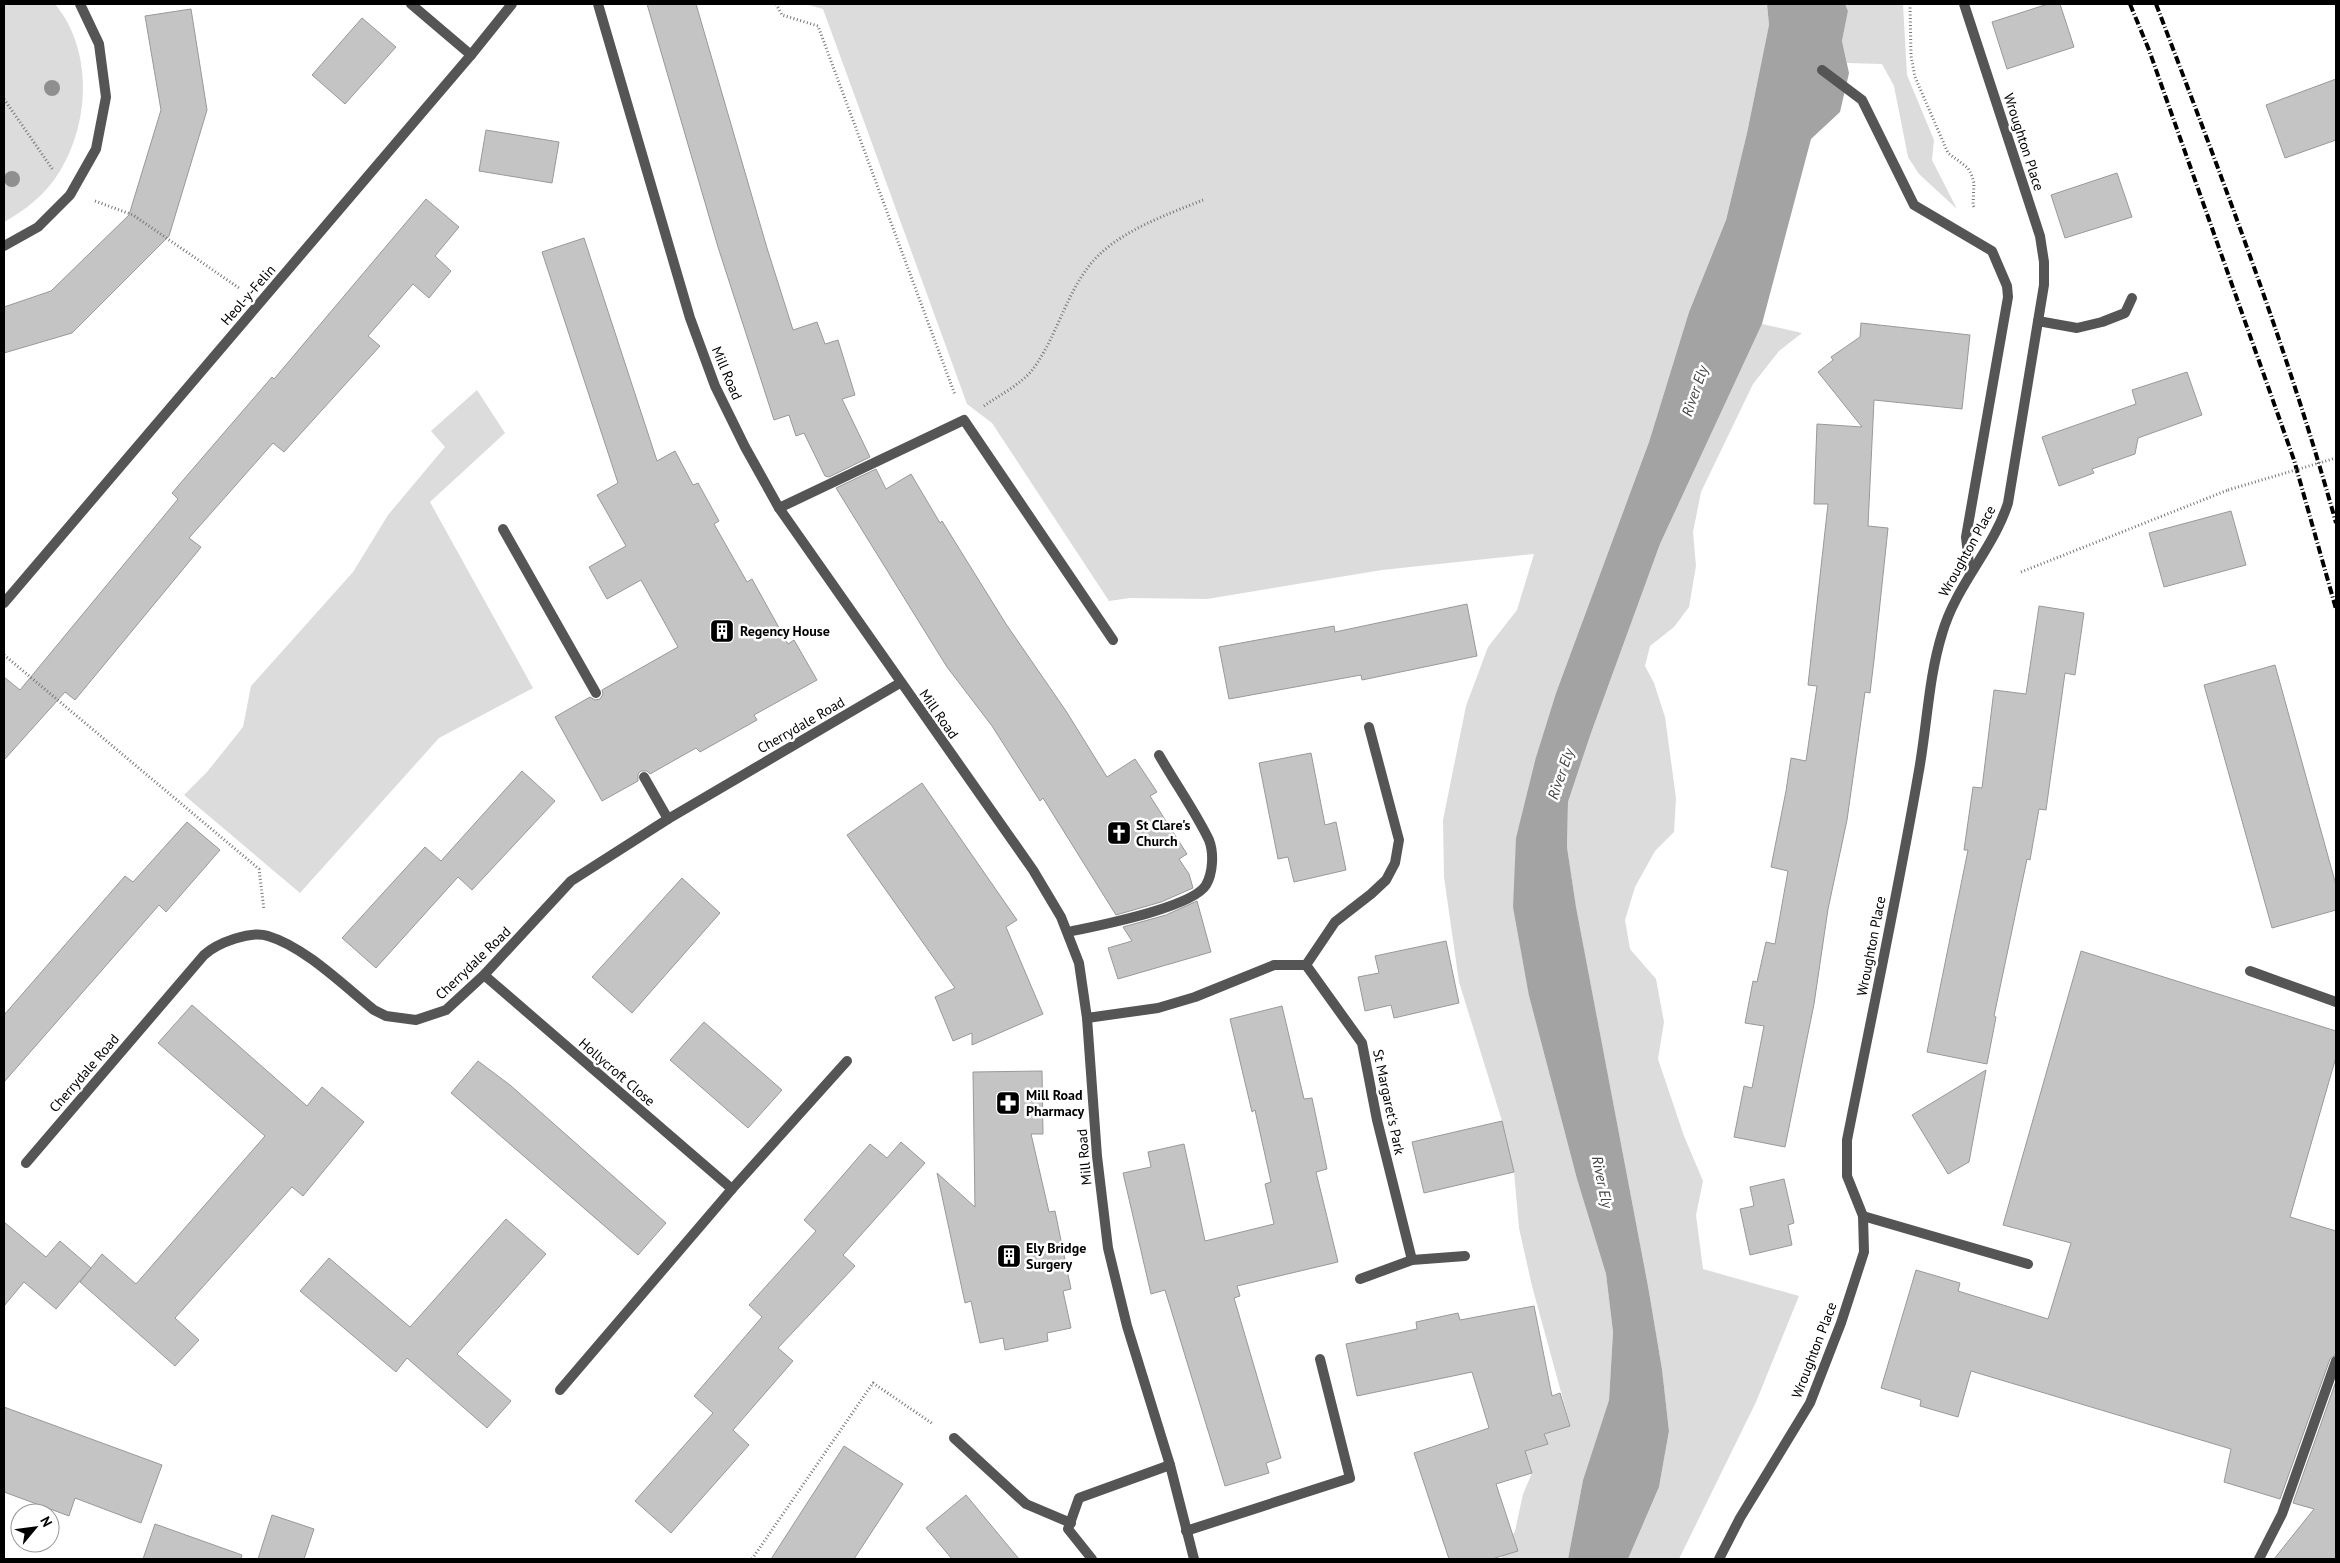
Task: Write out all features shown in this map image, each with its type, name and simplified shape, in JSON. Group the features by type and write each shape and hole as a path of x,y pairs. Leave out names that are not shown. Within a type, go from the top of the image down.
{"street":[{"path":"4,246 38,227 70,195 96,149 106,97 99,44 80,4"},
{"path":"411,4 471,55"},
{"name":"Heol-y-Felin","path":"4,604 471,55 512,4"},
{"name":"Mill Road","path":"598,4 690,318 716,386 745,447 779,508 900,683 1034,870 1068,932 1079,963 1087,1018 1097,1156 1108,1248 1127,1326 1170,1465 1194,1559"},
{"name":"Wroughton Place","path":"1719,1559 1740,1518 1810,1403 1841,1323 1864,1252 1863,1216 1847,1176 1847,1140 1919,774 1940,641 1952,603 1998,529 2008,502 2038,321 2044,270 2040,236 1964,4"},
{"path":"1822,70 1862,100 1914,205 1992,251 2007,286 2008,297 1966,536 1970,573"},
{"path":"2038,321 2077,328 2102,322 2125,314 2132,298"},
{"path":"779,508 964,420 1113,640"},
{"path":"503,529 596,693"},
{"name":"Cherrydale Road","path":"26,1163 204,955 214,946 238,938 267,935 309,958 374,1010 386,1016 416,1020 446,1010 484,975 571,881 668,819 900,683"},
{"path":"1087,1018 1158,1008 1195,997 1274,965 1306,965 1336,922 1372,894 1386,880 1395,863 1399,840 1369,727"},
{"path":"1068,932 1112,923 1184,902 1206,886 1212,870 1210,842 1159,755"},
{"path":"644,777 668,819"},
{"name":"St Margaret's Park","path":"1306,965 1362,1043 1377,1120 1412,1260"},
{"path":"2250,971 2336,1002"},
{"name":"Hollycroft Close","path":"484,975 732,1190"},
{"path":"560,1390 732,1190 847,1061"},
{"path":"1863,1216 2028,1264"},
{"path":"1360,1279 1412,1260 1465,1256"},
{"path":"1186,1530 1350,1478 1320,1359"},
{"path":"2259,1559 2282,1514 2336,1361"},
{"path":"954,1438 1026,1504 1071,1523"},
{"path":"1092,1559 1068,1529 1079,1498 1170,1465"}],"path":[{"path":"776,4 782,15 818,26 964,420 1032,370 1070,298 1090,265 1117,241 1150,221 1203,200"},
{"path":"1910,4 1910,56 1915,77 1948,153 1968,168 1972,176 1974,183 1972,205 1992,251"},
{"path":"4,99 70,195 102,202 133,215 259,302"},
{"path":"2021,572 2228,490 2336,458"},
{"path":"4,655 259,869 267,935"},
{"path":"752,1559 873,1383 954,1438"}],"shaded area":[{"path":"4,4 55,4 67,22 76,43 81,64 83,86 82,109 77,131 70,152 60,171 49,187 35,200 4,222"},
{"path":"805,4 1767,4 1769,25 1747,133 1726,220 1689,312 1649,442 1556,693 1536,757 1529,996 1577,1179 1606,1274 1613,1332 1609,1400 1583,1480 1568,1559 1501,1559 1515,1531 1523,1494 1532,1473 1525,1451 1548,1444 1544,1434 1570,1425 1532,1286 1519,1228 1514,1172 1502,1121 1459,982 1444,877 1443,820 1466,706 1488,647 1517,610 1534,554 1382,570 1207,599 1130,598 1109,601 992,423 967,404 823,9"},
{"path":"1845,4 1903,4 1907,75 1934,140 1932,160 1957,209 1919,174 1908,157 1894,86 1882,64 1847,63 1842,41 1848,11"},
{"path":"1762,324 1802,333 1779,351 1753,384 1701,492 1693,532 1696,566 1689,607 1674,627 1650,646 1645,666 1654,683 1665,717 1676,798 1674,832 1655,851 1635,887 1625,920 1630,949 1656,979 1664,1022 1658,1059 1684,1136 1703,1181 1696,1215 1703,1269 1799,1296 1756,1402 1679,1559 1628,1559 1659,1487 1669,1431 1662,1369 1648,1286 1576,908 1567,847 1568,802 1591,733 1660,544"},
{"path":"477,390 505,433 430,502 533,688 439,738 300,893 184,795 207,772 243,727 251,686 353,572 388,515 445,447 431,431"}],"water":[{"name":"River Ely","path":"1767,4 1845,4 1848,11 1842,41 1849,73 1840,112 1811,139 1762,324 1660,544 1591,733 1568,802 1567,847 1576,907 1648,1286 1662,1369 1669,1431 1659,1487 1628,1559 1568,1559 1583,1480 1609,1400 1613,1332 1606,1274 1577,1179 1529,996 1513,907 1516,838 1536,757 1556,693 1649,442 1689,312 1726,220 1747,133 1769,25"}],"building":[{"path":"647,4 696,4 767,248 793,330 817,322 825,344 838,340 855,395 842,399 870,457 829,477 825,476 804,433 796,436 789,415 774,420 718,247"},
{"path":"2048,4 2060,4 2074,47 2007,69 1992,22"},
{"path":"191,9 207,110 169,236 72,333 4,353 4,307 51,291 129,215 161,110 145,16"},
{"path":"362,18 396,47 345,104 312,75"},
{"path":"2336,79 2336,140 2285,158 2266,105"},
{"path":"486,130 559,142 552,183 479,171"},
{"path":"2117,173 2132,217 2065,238 2051,195"},
{"path":"426,199 459,227 435,256 451,271 429,298 413,284 368,336 380,346 284,452 273,443 189,538 201,547 75,700 65,692 4,760 4,677 20,690 178,499 172,493 272,377 274,379"},
{"name":"Regency House","path":"584,238 657,461 675,451 693,485 698,483 719,521 714,524 747,582 752,579 788,644 794,640 817,680 754,715 757,720 700,752 696,748 650,774 647,771 641,771 638,774 638,781 602,801 555,717 590,697 595,700 600,699 603,694 602,690 678,647 641,580 607,599 589,567 626,546 597,495 618,483 542,252"},
{"path":"1861,323 1970,335 1962,409 1874,400 1868,526 1888,528 1874,660 1870,693 1865,692 1847,820 1828,909 1814,1004 1785,1147 1734,1137 1744,1086 1752,1088 1764,1026 1745,1023 1753,981 1757,982 1766,942 1775,944 1788,871 1771,867 1791,758 1806,761 1817,686 1808,685 1828,504 1814,504 1817,424 1862,427 1818,372 1833,360 1831,357 1860,337"},
{"path":"2187,372 2202,415 2138,438 2135,454 2092,469 2094,473 2059,486 2042,437 2136,404 2132,390"},
{"path":"876,469 886,489 911,474 940,523 942,521 1006,624 1066,711 1107,777 1135,759 1157,792 1150,796 1187,854 1179,859 1189,874 1193,888 1161,902 1116,915 1043,798 1040,801 992,726 947,667 836,488"},
{"path":"2231,511 2246,565 2164,587 2149,533"},
{"path":"1467,604 1477,656 1362,680 1361,675 1229,699 1219,647 1334,626 1335,632"},
{"path":"2039,606 2084,613 2075,675 2065,673 2046,810 2039,809 2030,860 2027,859 1994,1016 1996,1017 1987,1064 1927,1052 1968,850 1964,850 1973,787 1982,788 1994,690 2026,694"},
{"path":"2275,665 2336,885 2336,910 2272,928 2204,685"},
{"path":"1311,753 1325,825 1336,822 1346,870 1294,882 1288,857 1278,859 1259,763"},
{"path":"522,771 555,801 472,890 458,877 376,968 342,938 425,847 441,861"},
{"path":"922,783 1017,920 1006,927 1043,1014 972,1045 972,1033 953,1041 935,997 955,988 847,835"},
{"path":"187,822 220,850 166,912 159,905 4,1082 4,1015 125,876 133,882"},
{"path":"682,878 720,913 632,1013 592,977"},
{"path":"1197,901 1211,952 1118,979 1108,948 1132,941 1123,927 1166,915"},
{"path":"1446,941 1459,1003 1394,1018 1391,1005 1365,1011 1358,977 1379,973 1375,956"},
{"path":"2081,951 2336,1031 2336,1057 2290,1217 2336,1231 2336,1354 2330,1359 2280,1499 2224,1482 2231,1449 1971,1371 1958,1417 1920,1406 1921,1400 1881,1388 1916,1270 1960,1283 1958,1291 2048,1319 2071,1243 2003,1225"},
{"path":"192,1005 307,1106 322,1087 364,1122 303,1196 292,1187 175,1318 199,1340 175,1366 80,1282 102,1254 136,1284 265,1136 158,1043"},
{"path":"1282,1006 1304,1099 1312,1098 1327,1169 1316,1172 1338,1262 1237,1286 1240,1296 1234,1298 1281,1458 1266,1463 1269,1473 1225,1486 1165,1290 1151,1294 1123,1173 1151,1167 1148,1152 1184,1144 1205,1241 1274,1224 1265,1184 1271,1182 1255,1110 1252,1112 1230,1019"},
{"path":"704,1022 782,1090 748,1128 670,1060"},
{"path":"478,1061 510,1085 666,1223 638,1255 451,1093"},
{"path":"1986,1070 1969,1162 1948,1174 1912,1115"},
{"name":"Ely Bridge Surgery","path":"1042,1071 1043,1134 1031,1134 1049,1212 1055,1211 1071,1289 1063,1291 1071,1328 1047,1333 1048,1341 1005,1350 1003,1338 980,1343 971,1301 965,1303 937,1173 975,1207 973,1072"},
{"path":"1502,1121 1514,1172 1424,1193 1412,1142"},
{"path":"901,1142 925,1163 843,1255 855,1266 778,1348 793,1361 733,1430 749,1445 671,1533 635,1501 713,1413 694,1396 762,1317 749,1305 816,1231 804,1220 870,1144 887,1158"},
{"path":"1784,1179 1794,1223 1788,1225 1792,1245 1750,1255 1740,1209 1754,1206 1750,1187"},
{"path":"506,1219 546,1254 457,1354 511,1401 487,1428 407,1358 396,1372 300,1291 329,1258 410,1327"},
{"path":"4,1222 46,1257 60,1241 91,1268 56,1309 24,1282 4,1306"},
{"path":"1534,1306 1552,1396 1560,1393 1570,1426 1544,1434 1548,1444 1525,1451 1532,1473 1496,1484 1518,1551 1492,1559 1449,1559 1414,1453 1489,1428 1472,1372 1357,1396 1346,1344 1417,1329 1416,1322 1458,1313 1460,1320"},
{"path":"2336,1381 2336,1559 2274,1559 2314,1509 2293,1503"},
{"path":"4,1407 162,1465 141,1523 75,1498 69,1516 60,1513 60,1503 34,1503 4,1492"},
{"path":"844,1446 903,1484 854,1559 771,1559"},
{"path":"966,1495 1019,1559 952,1559 926,1528"},
{"path":"272,1515 314,1529 304,1559 258,1559"},
{"path":"155,1524 242,1555 241,1559 143,1559"}],"railway":[{"path":"2130,4 2149,50 2294,460 2336,609"},
{"path":"2156,4 2229,197 2275,327 2336,523"}],"place":[{"name":"Regency House","path":"722,631"},
{"name":"St Clare's Church","path":"1119,833"},
{"name":"Mill Road Pharmacy","path":"1008,1103"},
{"name":"Ely Bridge Surgery","path":"1009,1256"}]}
